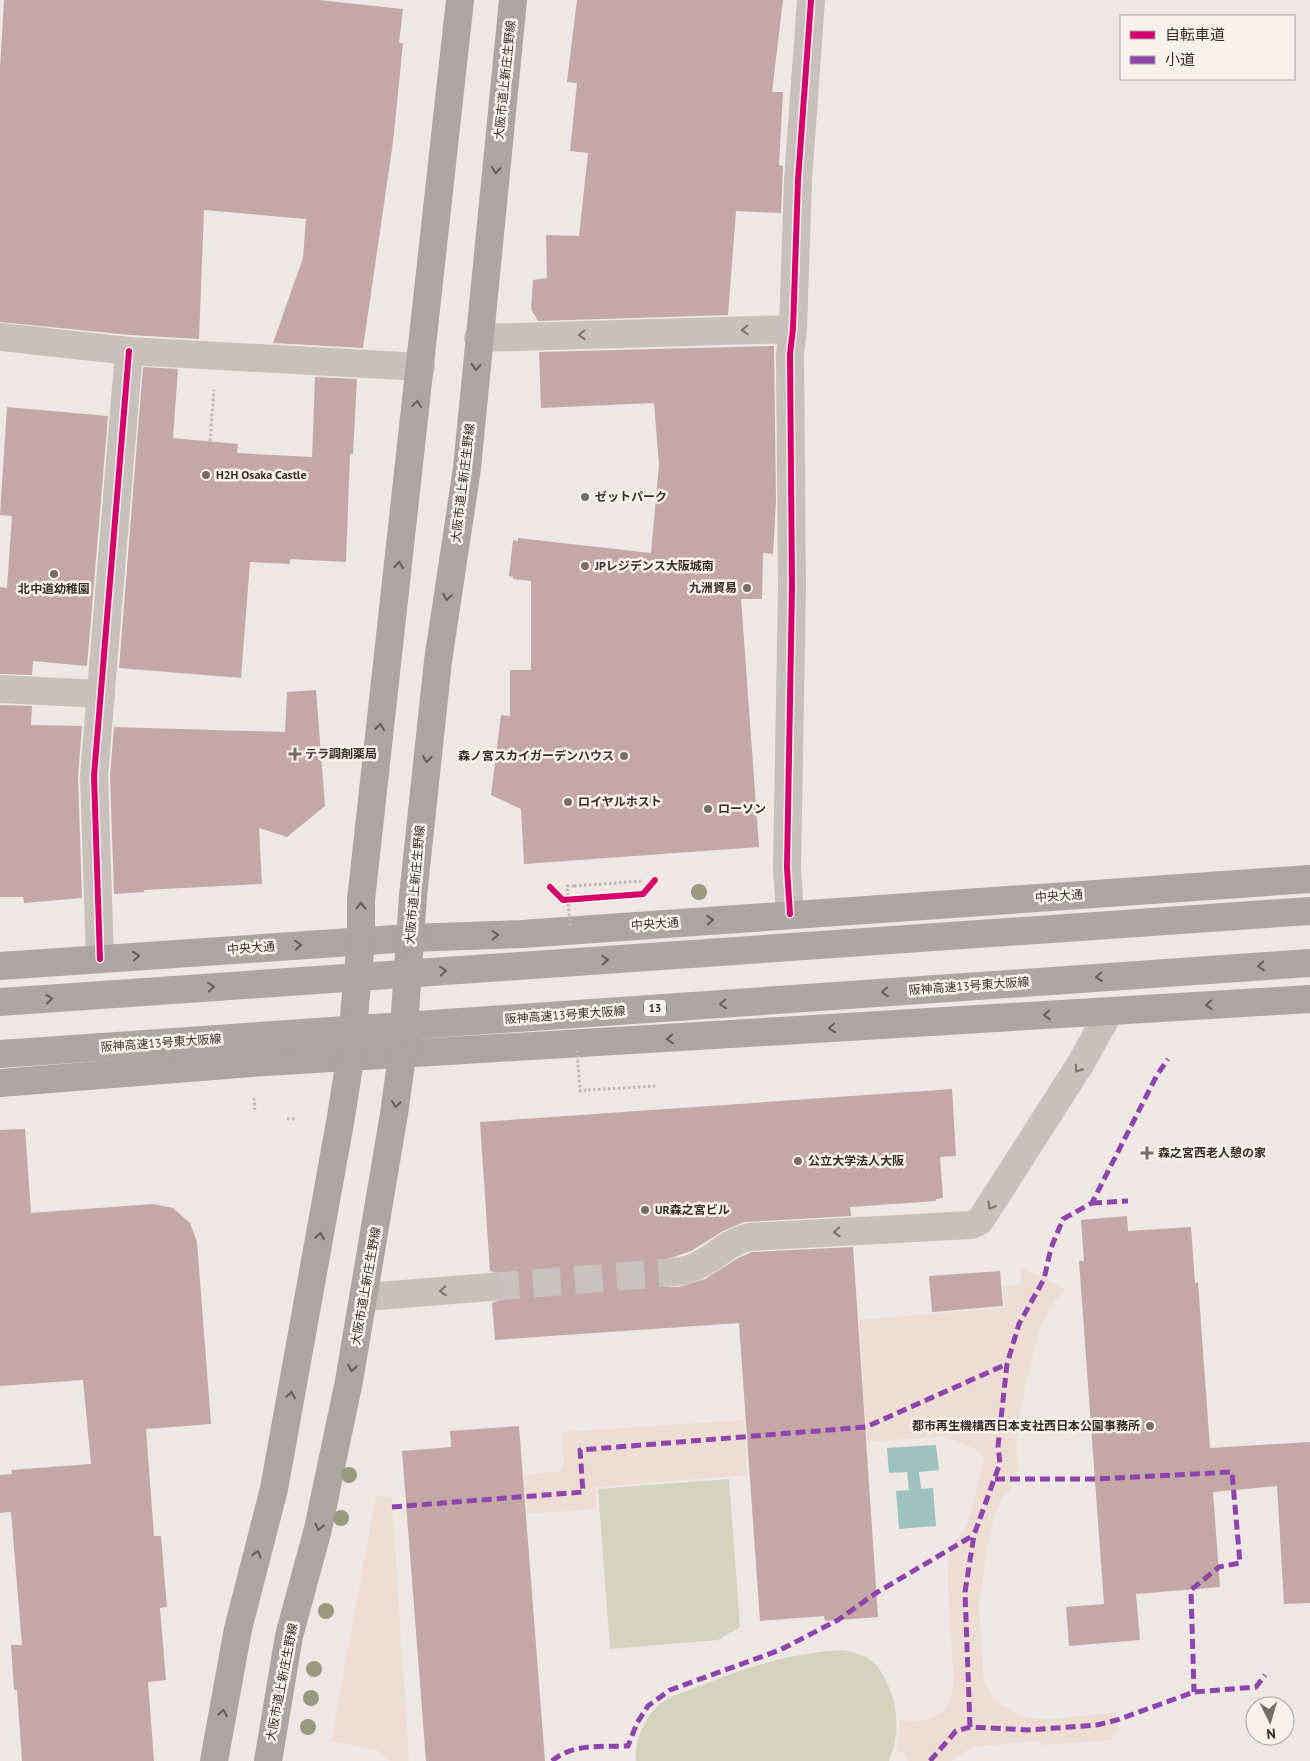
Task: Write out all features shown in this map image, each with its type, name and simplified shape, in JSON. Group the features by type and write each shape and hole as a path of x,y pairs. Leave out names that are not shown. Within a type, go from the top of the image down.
{"highway":[{"path":"0,1002 1310,911"},
{"name":"阪神高速13号東大阪線","path":"0,1054 1310,963"}],"main road":[{"path":"214,1761 238,1628 274,1489 350,1059 361,941 362,890 460,0"},
{"name":"大阪市道上新庄生野線","path":"268,1761 289,1636 318,1529 365,1297 402,1056 410,938 438,661 467,468 478,338 513,0"},
{"name":"中央大通","path":"0,966 361,941 522,934 1310,879"},
{"path":"0,1084 250,1063 402,1056 1310,999"}],"street":[{"path":"790,914 787,868 792,587 790,354 793,329 798,180 811,0"},
{"path":"478,338 793,329"},
{"path":"0,337 129,352 421,367"},
{"path":"100,958 94,776 129,352"},
{"path":"0,689 101,694"},
{"path":"675,1272 704,1264 733,1242 749,1237 972,1225 980,1221 1082,1063 1110,1011"},
{"path":"365,1297 491,1287"}],"path":[{"path":"210,441 216,357"},
{"path":"574,886 642,881"},
{"path":"563,900 572,900"},
{"path":"588,1090 656,1086"},
{"path":"287,1119 297,1119"}],"green space":[{"path":"729,1479 740,1627 718,1640 610,1649 598,1489"},
{"path":"844,1650 863,1656 873,1662 888,1685 896,1714 895,1742 889,1761 636,1761 637,1745 642,1728 658,1706 677,1694 770,1662 825,1651"}],"shaded area":[{"path":"1020,1267 1066,1289 1056,1299 1039,1331 1021,1407 1016,1449 1019,1467 1009,1491 1004,1494 994,1517 988,1543 979,1606 984,1684 996,1702 1018,1714 1032,1718 1053,1719 1117,1712 1118,1730 1111,1740 1044,1745 1035,1741 972,1747 951,1761 908,1761 902,1752 896,1751 900,1733 899,1719 914,1722 928,1720 941,1713 947,1705 952,1692 954,1680 949,1623 948,1566 953,1542 963,1532 971,1512 984,1459 976,1449 943,1436 867,1442 859,1320 1005,1308 1003,1287 1021,1285"},
{"path":"744,1420 747,1475 595,1487 596,1509 527,1514 524,1475 561,1471 564,1463 562,1432"},
{"path":"376,1496 392,1497 409,1761 390,1761 377,1750 331,1741"}],"water":[{"path":"936,1445 939,1470 919,1472 921,1489 933,1488 936,1526 899,1529 896,1491 909,1490 907,1472 889,1473 887,1448"}],"building":[{"path":"4,0 318,0 403,9 399,43 403,43 393,142 363,348 273,343 303,258 306,219 204,210 199,339 130,335 0,322 0,68"},
{"path":"577,0 783,0 772,92 783,92 779,165 783,166 781,213 736,211 728,315 538,321 531,309 533,280 547,278 546,235 579,236 588,153 570,151 577,83 567,82"},
{"path":"774,346 776,501 773,554 763,553 762,599 741,599 759,847 524,864 521,809 491,795 501,715 510,716 510,670 531,670 531,581 513,579 513,577 509,576 513,540 518,541 518,538 651,553 659,465 654,403 541,408 539,352"},
{"path":"143,367 178,369 173,438 238,444 237,453 312,457 315,377 357,379 353,454 350,454 346,562 290,559 290,564 250,562 241,678 119,668"},
{"path":"7,407 108,416 87,666 33,661 32,675 0,674 0,587 7,588 12,516 0,515"},
{"path":"316,690 325,806 287,837 259,828 262,884 144,890 144,892 114,894 110,776 114,727 285,732 287,692"},
{"path":"0,705 32,706 31,725 82,726 78,776 82,898 24,903 23,897 0,897"},
{"path":"952,1089 956,1156 940,1157 943,1198 936,1199 936,1201 850,1207 851,1216 744,1222 723,1231 691,1251 665,1260 660,1267 660,1275 663,1282 670,1287 678,1287 705,1279 738,1258 752,1252 853,1247 878,1617 825,1621 824,1616 760,1621 739,1323 495,1340 492,1303 500,1300 507,1286 504,1278 490,1271 480,1122"},
{"path":"25,1129 31,1213 153,1204 173,1208 190,1223 197,1242 211,1424 146,1429 154,1536 161,1536 167,1607 160,1608 166,1680 148,1682 154,1761 22,1761 17,1690 14,1690 11,1645 22,1645 11,1512 0,1513 0,1475 12,1474 11,1470 91,1464 83,1380 0,1386 0,1130"},
{"path":"1127,1216 1128,1231 1191,1227 1195,1283 1198,1282 1210,1448 1310,1442 1310,1603 1284,1604 1277,1486 1213,1492 1220,1587 1136,1594 1140,1640 1069,1646 1066,1607 1104,1604 1079,1261 1084,1261 1081,1220"},
{"path":"1000,1271 1003,1306 932,1312 929,1276"},
{"path":"519,1426 545,1761 426,1761 402,1451 451,1447 450,1431"}],"tunnel":[{"path":"491,1287 675,1272"}],"marked path":[{"path":"970,1727 965,1592 974,1535 1000,1463 998,1446 1007,1364 1019,1324 1044,1279 1051,1248 1063,1219 1092,1203 1157,1075 1168,1059"},
{"path":"1092,1203 1128,1201"},
{"path":"392,1507 583,1492 580,1450 866,1427 1007,1364"},
{"path":"995,1479 1095,1479 1232,1472 1240,1563 1219,1567 1191,1590 1194,1692"},
{"path":"552,1761 569,1751 588,1747 628,1746 637,1723 648,1706 670,1690 780,1650 838,1620 876,1593 974,1535"},
{"path":"930,1761 956,1731 970,1727 1028,1730 1097,1725 1117,1720 1194,1692 1256,1687 1265,1675"}],"cycle path":[{"path":"790,914 787,868 792,587 790,354 793,329 798,180 811,0"},
{"path":"100,959 94,776 129,351"},
{"path":"550,887 563,900 643,894 655,880"}],"place":[{"name":"H2H Osaka Castle","path":"206,475"},
{"name":"ゼットパーク","path":"585,497"},
{"name":"JPレジデンス大阪城南","path":"585,566"},
{"name":"北中道幼稚園","path":"54,574"},
{"name":"九洲貿易","path":"747,588"},
{"name":"テラ調剤薬局","path":"295,754"},
{"name":"森ノ宮スカイガーデンハウス","path":"624,756"},
{"name":"ロイヤルホスト","path":"568,802"},
{"name":"ローソン","path":"708,809"},
{"name":"森之宮西老人憩の家","path":"1147,1153"},
{"name":"公立大学法人大阪","path":"798,1161"},
{"name":"UR森之宮ビル","path":"645,1210"},
{"name":"都市再生機構西日本支社西日本公園事務所","path":"1150,1426"}]}
